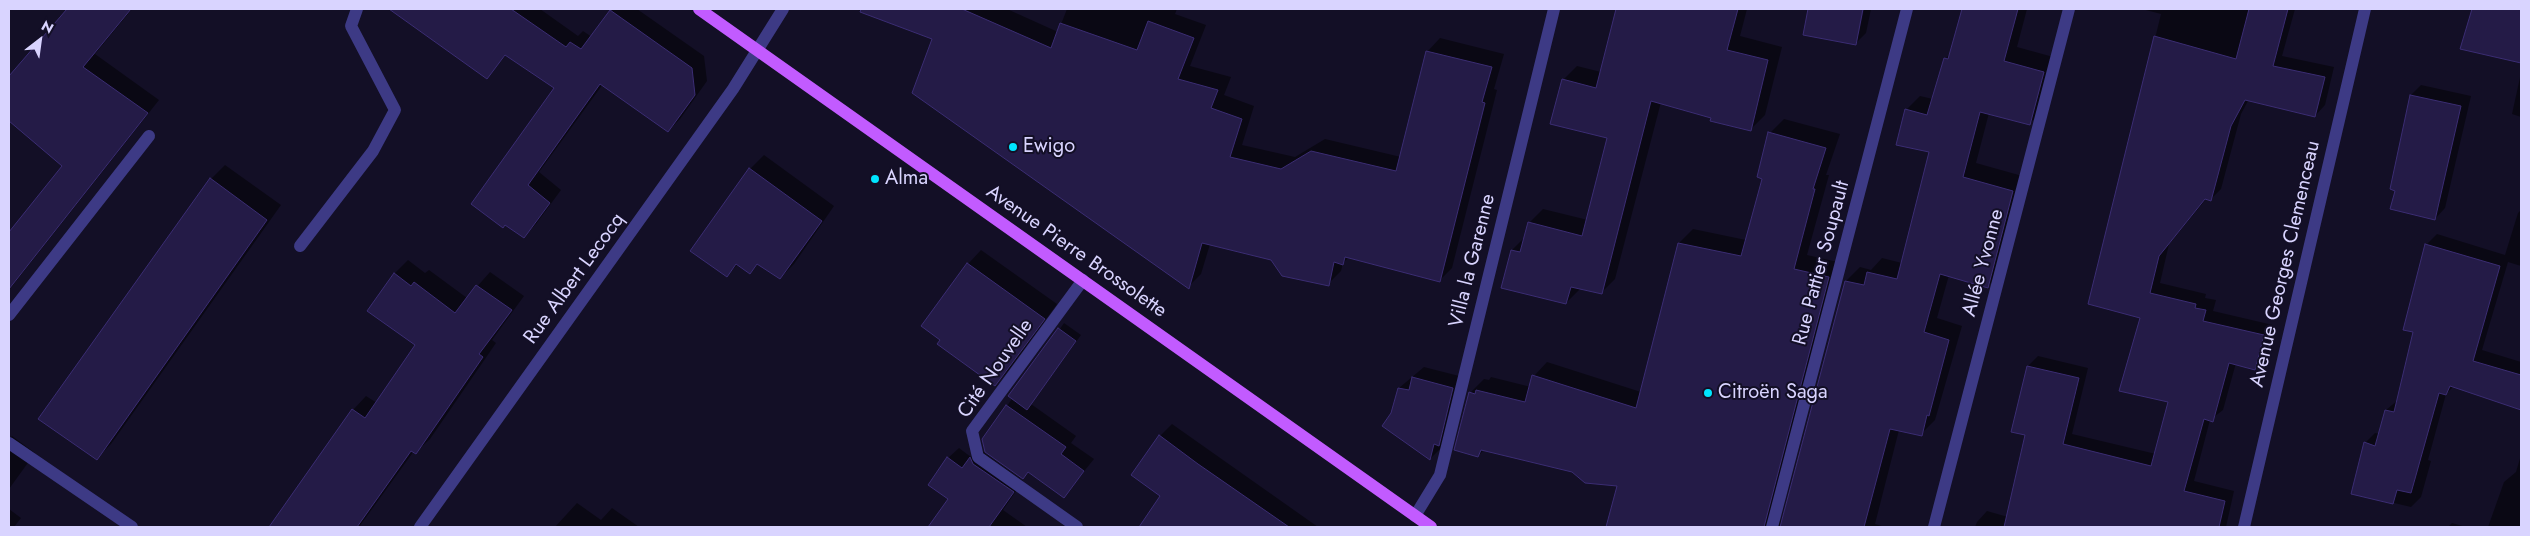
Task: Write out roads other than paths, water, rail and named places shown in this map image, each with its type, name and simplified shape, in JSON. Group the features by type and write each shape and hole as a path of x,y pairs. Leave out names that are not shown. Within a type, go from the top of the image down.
{"main road":[{"name":"Avenue Pierre Brossolette","path":"699,9 1431,527"}],"street":[{"path":"300,246 373,151 395,110 351,26 357,9"},
{"name":"Rue Albert Lecocq","path":"420,527 758,51 783,9"},
{"name":"Villa la Garenne","path":"1415,516 1440,476 1554,9"},
{"name":"Rue Pattier Soupault","path":"1772,527 1907,9"},
{"name":"Allée Yvonne","path":"1934,527 2069,9"},
{"name":"Avenue Georges Clemenceau","path":"2244,527 2365,9"},
{"path":"9,315 149,136"},
{"name":"Cité Nouvelle","path":"1077,527 978,457 972,430 1083,280"},
{"path":"9,443 132,527"}],"place":[{"name":"Ewigo","path":"1013,147"},
{"name":"Alma","path":"875,179"},
{"name":"Citroën Saga","path":"1708,393"}]}
